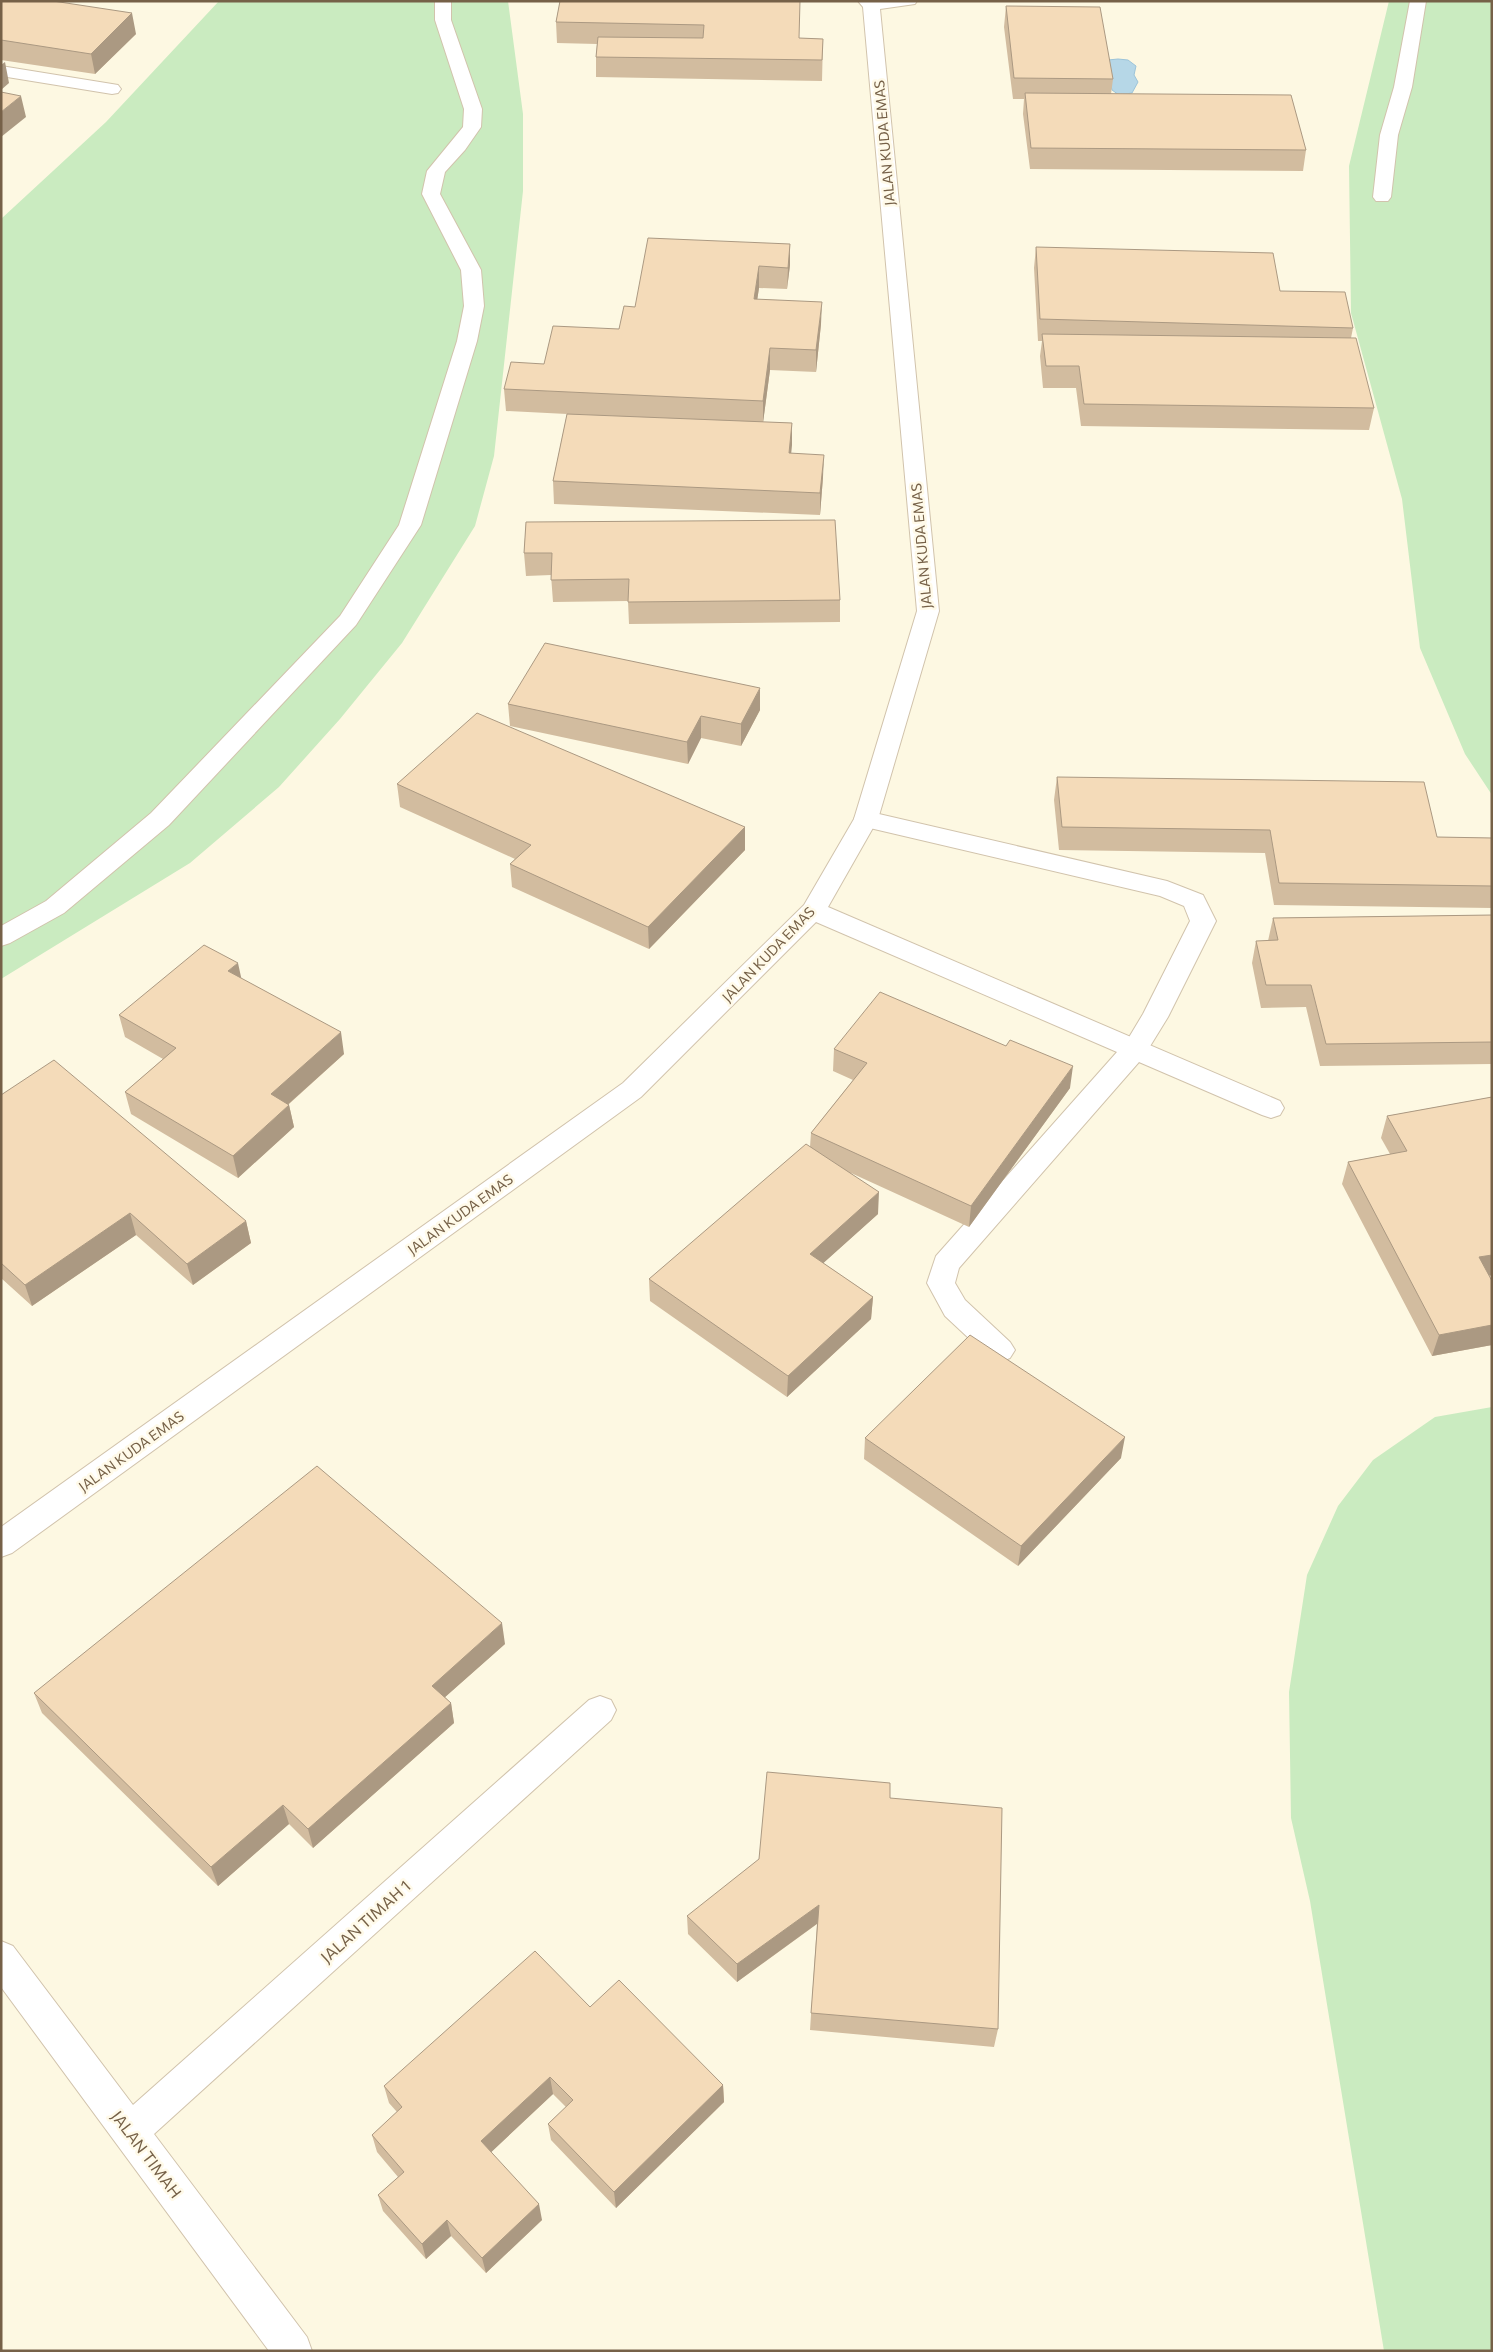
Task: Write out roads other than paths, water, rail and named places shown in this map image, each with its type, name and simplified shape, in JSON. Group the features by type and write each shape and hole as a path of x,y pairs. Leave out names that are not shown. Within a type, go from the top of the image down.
{"street":[{"path":"1,937 55,907 160,819 348,620 410,526 467,341 474,306 471,270 445,217 431,194 436,171 459,146 472,127 473,109 446,29 443,1"},
{"path":"869,3 910,1"},
{"path":"1382,197 1389,135 1403,87 1418,1"},
{"name":"JALAN KUDA EMAS","path":"1,1544 632,1090 813,911 866,819 928,611 869,3"},
{"path":"1,72 112,89"},
{"path":"866,819 1167,889 1194,901 1203,921 1155,1017 1135,1049 946,1264 941,1283 955,1308 1000,1350"},
{"path":"813,911 1271,1108"},
{"name":"JALAN TIMAH 1","path":"130,2132 600,1710"},
{"name":"JALAN TIMAH","path":"1,1958 293,2351"}],"water":[{"path":"1108,60 1128,60 1136,66 1134,75 1138,82 1132,93 1119,95 1112,90 1106,64"}]}
